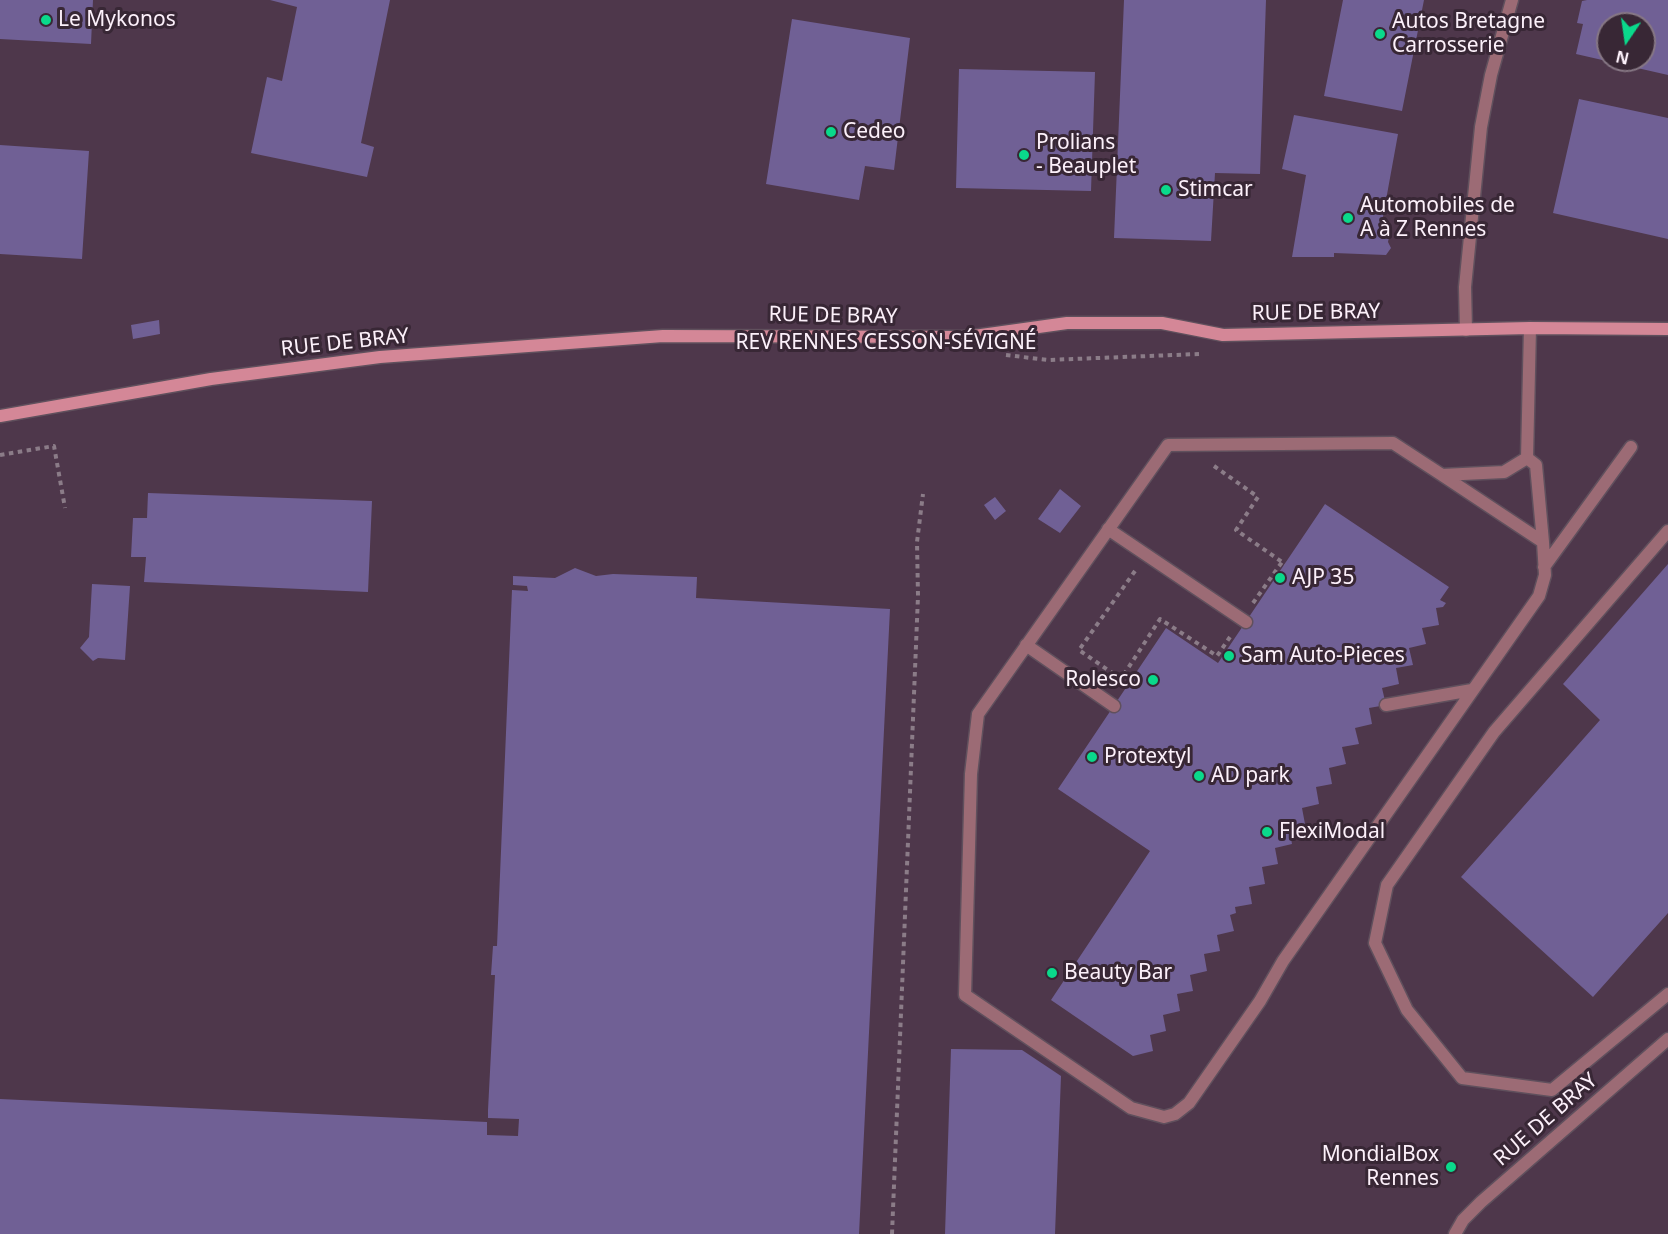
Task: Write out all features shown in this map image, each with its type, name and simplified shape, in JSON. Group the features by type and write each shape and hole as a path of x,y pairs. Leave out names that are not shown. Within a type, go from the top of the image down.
{"street":[{"path":"1466,330 1465,287 1478,148 1491,75 1512,0"},
{"name":"RUE DE BRAY","path":"0,416 212,379 380,357 663,336 968,337 1067,323 1162,323 1223,335 1530,328 1668,329"},
{"path":"1527,458 1530,328"},
{"path":"1527,458 1536,465 1543,542 1543,584 1539,596 1283,961 1260,1001 1196,1094 1174,1114 1153,1116 1121,1101 965,995 971,774 978,714 1168,445 1393,444 1543,542"},
{"path":"1544,567 1631,447"},
{"path":"1442,475 1504,472 1527,458"},
{"path":"1108,529 1244,620"},
{"path":"1668,531 1488,741 1387,885 1375,943 1407,1010 1462,1078 1552,1090 1668,994"},
{"path":"1026,645 1114,706"},
{"path":"1386,705 1472,690"},
{"name":"RUE DE BRAY","path":"1455,1234 1463,1221 1481,1202 1668,1038"}],"path":[{"name":"REV RENNES CESSON-SÉVIGNÉ","path":"998,355 1021,355 1048,360 1182,356 1202,353"},
{"path":"0,455 54,447 65,508"},
{"path":"1146,555 1079,650 1121,679 1160,619 1217,656 1283,563 1236,531 1258,497 1209,462"},
{"path":"892,1234 918,596 917,542 923,494"}],"shaded area":[{"path":"0,0 1668,0 1668,1234 0,1234"}],"building":[{"name":"Le Mykonos","path":"0,0 93,0 91,44 0,39"},
{"path":"270,0 390,0 361,143 374,147 367,177 251,153 267,77 282,81 297,7"},
{"path":"1124,0 1266,0 1260,174 1215,173 1211,241 1114,238"},
{"path":"1343,0 1424,0 1402,111 1324,96"},
{"path":"1668,0 1668,75 1655,72 1656,12 1596,12 1596,59 1576,54 1583,24 1577,23 1582,1"},
{"path":"792,19 910,38 894,170 865,166 859,200 766,184"},
{"path":"959,69 1095,72 1091,191 956,188"},
{"path":"1579,99 1668,118 1668,239 1553,213"},
{"path":"1294,115 1398,134 1382,222 1390,232 1388,242 1391,248 1386,255 1334,253 1334,257 1292,257 1306,175 1282,169"},
{"path":"0,145 89,151 82,259 0,254"},
{"path":"159,320 160,334 133,339 131,325"},
{"path":"1060,489 1081,506 1060,533 1038,519"},
{"path":"148,493 372,501 368,592 144,582 146,557 131,557 133,518 147,518"},
{"path":"995,497 1006,511 995,520 984,505"},
{"name":"AD park","path":"1325,504 1449,587 1440,600 1446,603 1443,607 1436,608 1439,625 1422,628 1426,644 1409,648 1413,665 1396,668 1399,684 1382,688 1386,705 1369,708 1372,724 1355,728 1359,744 1342,747 1346,764 1329,768 1332,784 1316,787 1319,804 1302,808 1305,824 1289,827 1292,844 1275,848 1278,864 1262,867 1265,884 1249,887 1252,904 1235,907 1236,913 1230,915 1234,931 1217,935 1220,951 1204,954 1207,971 1190,975 1193,991 1177,994 1180,1011 1163,1015 1166,1031 1150,1035 1153,1051 1133,1056 1051,1000 1150,851 1058,789 1166,628 1218,663"},
{"path":"1668,564 1668,913 1593,997 1461,877 1600,720 1563,684"},
{"path":"575,568 596,576 613,574 697,577 696,598 890,609 859,1234 0,1234 0,1099 487,1122 487,1135 518,1136 519,1119 488,1118 495,975 491,975 493,946 497,946 512,590 528,591 527,586 513,585 513,576 555,578"},
{"path":"92,584 130,586 125,660 98,658 93,661 80,648 89,637"},
{"path":"951,1049 1022,1050 1061,1076 1055,1234 945,1234"}],"place":[{"name":"Le Mykonos","path":"46,20"},
{"name":"Autos Bretagne Carrosserie","path":"1380,34"},
{"name":"Cedeo","path":"831,132"},
{"name":"Prolians - Beauplet","path":"1024,155"},
{"name":"Stimcar","path":"1166,190"},
{"name":"Automobiles de A à Z Rennes","path":"1348,218"},
{"name":"AJP 35","path":"1280,578"},
{"name":"Sam Auto-Pieces","path":"1229,656"},
{"name":"Rolesco","path":"1153,680"},
{"name":"Protextyl","path":"1092,757"},
{"name":"AD park","path":"1199,776"},
{"name":"FlexiModal","path":"1267,832"},
{"name":"Beauty Bar","path":"1052,973"},
{"name":"MondialBox Rennes","path":"1451,1167"}]}
